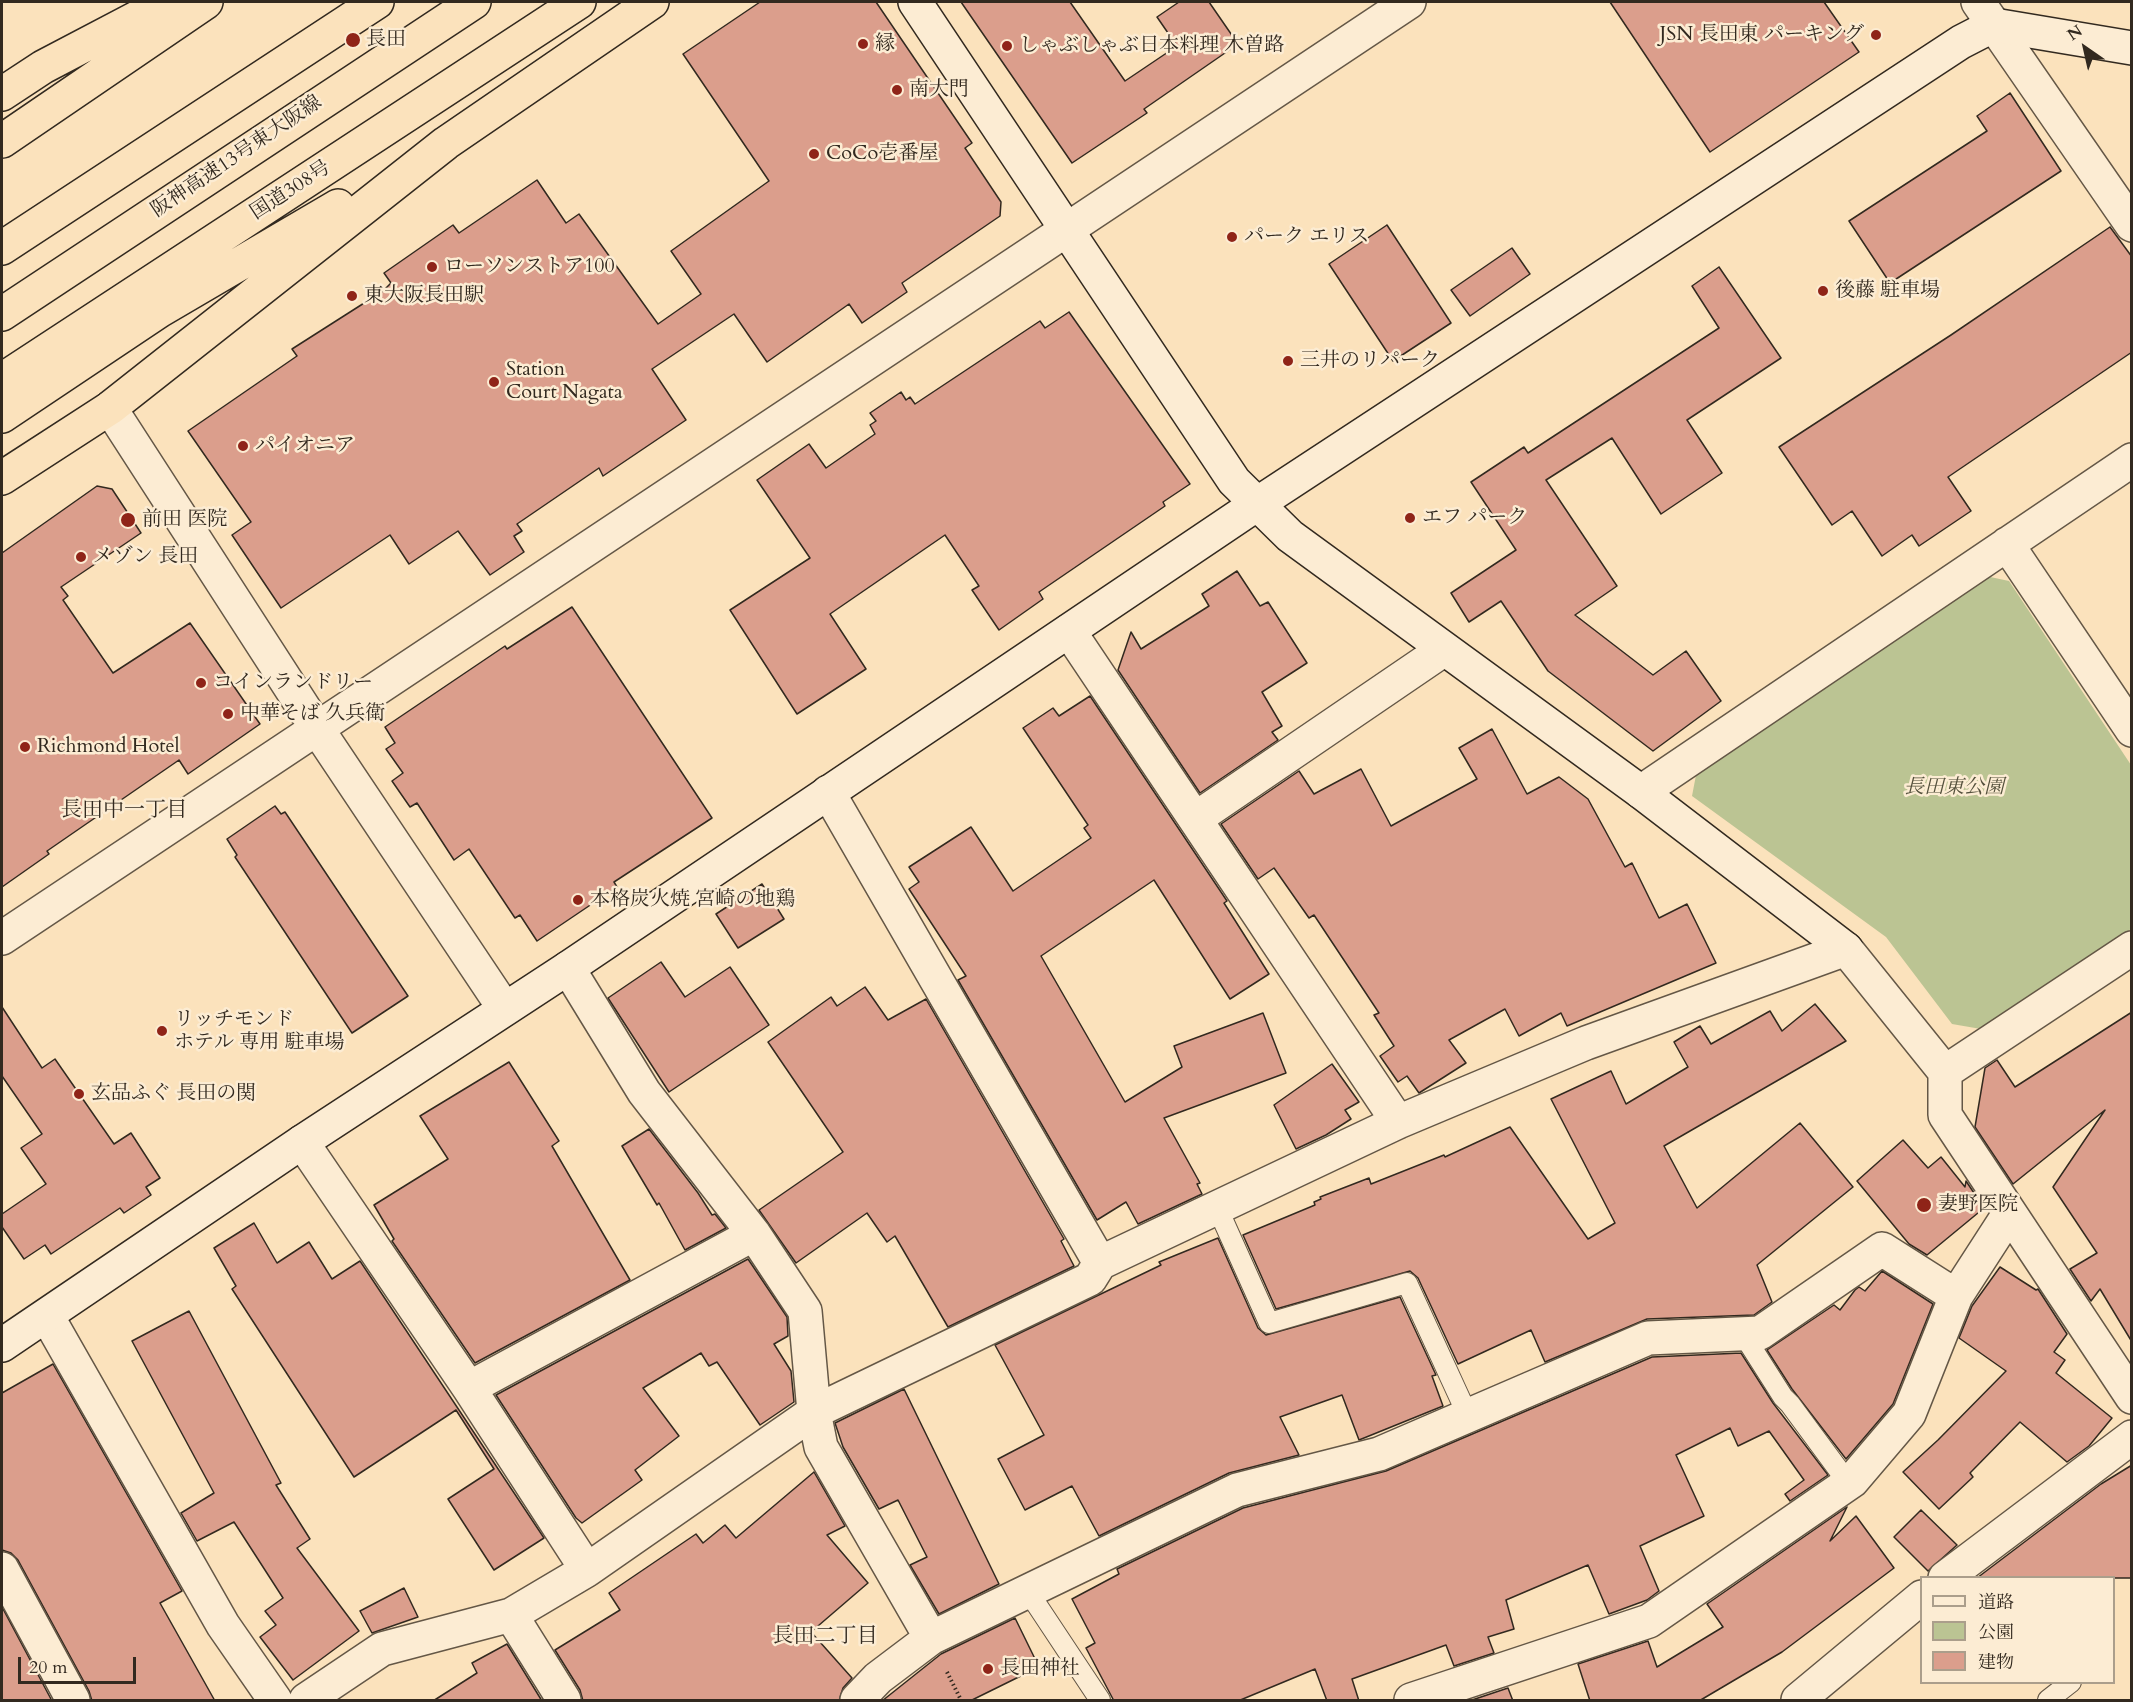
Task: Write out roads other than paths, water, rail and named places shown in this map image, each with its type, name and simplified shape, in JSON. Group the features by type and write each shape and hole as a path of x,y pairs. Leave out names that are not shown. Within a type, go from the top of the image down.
{"highway":[{"path":"2,94 43,67 167,2"},
{"path":"2,141 206,2"},
{"path":"2,234 348,2"},
{"path":"2,248 377,2"},
{"name":"阪神高速13号東大阪線","path":"2,314 474,2"},
{"path":"419,37 484,2"},
{"name":"国道308号","path":"2,380 579,2"},
{"path":"2,478 110,408 446,143 652,2"},
{"path":"2,416 159,311 446,143"}],"street":[{"path":"915,2 1234,481 1290,536 1443,650 1641,792 1846,949 1945,1072 1946,1115 2009,1214 2132,1397"},
{"path":"2,938 1409,2"},
{"path":"1986,13 2132,48"},
{"path":"1986,13 2132,225"},
{"path":"2,1345 302,1142 568,968 1257,504 1961,42 1986,13"},
{"path":"110,408 316,727 504,1008"},
{"path":"1641,792 2132,460"},
{"path":"2007,544 2132,730"},
{"path":"1069,631 1398,1122"},
{"path":"1195,819 1443,650"},
{"path":"828,792 1100,1263"},
{"path":"1945,1072 2132,948"},
{"path":"306,1701 382,1649 511,1615 587,1570 814,1412 1090,1279 1100,1263 1398,1122 1586,1043 1846,949"},
{"path":"568,968 644,1092 753,1234 805,1311 814,1412 821,1447 931,1638"},
{"path":"302,1142 469,1388 587,1570"},
{"path":"1411,1701 1455,1694 1650,1621 1849,1484 1909,1414 1956,1296 2009,1214"},
{"path":"469,1388 753,1234"},
{"path":"857,1701 878,1678 931,1638 1237,1490 1379,1454 1648,1338 1760,1333 1881,1249 1956,1296"},
{"path":"47,1316 223,1625 275,1701"},
{"path":"1948,1576 2132,1437"},
{"path":"2,1569 73,1701"},
{"path":"1798,1701 1920,1599"},
{"path":"511,1615 564,1701"}],"lane":[{"path":"1217,1207 1269,1323 1407,1283 1468,1416"},
{"path":"1743,1334 1783,1397 1849,1484"},
{"path":"1027,1590 1100,1701"},
{"path":"2048,1701 2070,1684"}],"place":[{"name":"JSN 長田東 パーキング","path":"1876,35"},
{"name":"長田","path":"353,40"},
{"name":"縁","path":"863,44"},
{"name":"しゃぶしゃぶ日本料理 木曽路","path":"1007,46"},
{"name":"南大門","path":"897,90"},
{"name":"CoCo壱番屋","path":"814,154"},
{"name":"パーク エリス","path":"1232,237"},
{"name":"ローソンストア100","path":"432,267"},
{"name":"後藤 駐車場","path":"1823,291"},
{"name":"東大阪長田駅","path":"352,296"},
{"name":"三井のリパーク","path":"1288,361"},
{"name":"Station Court Nagata","path":"494,382"},
{"name":"パイオニア","path":"243,446"},
{"name":"エフ パーク","path":"1410,518"},
{"name":"前田 医院","path":"128,520"},
{"name":"メゾン 長田","path":"81,557"},
{"name":"コインランドリー","path":"201,683"},
{"name":"中華そば 久兵衛","path":"228,714"},
{"name":"Richmond Hotel","path":"25,747"},
{"name":"本格炭火焼 宮崎の地鶏","path":"578,900"},
{"name":"リッチモンド ホテル 専用 駐車場","path":"162,1031"},
{"name":"玄品ふぐ 長田の関","path":"79,1094"},
{"name":"妻野医院","path":"1924,1205"},
{"name":"長田神社","path":"988,1669"}],"district":[{"name":"長田中一丁目","path":"124,811"},
{"name":"長田二丁目","path":"825,1637"}],"park label":[{"name":"長田東公園","path":"1954,788"}]}
